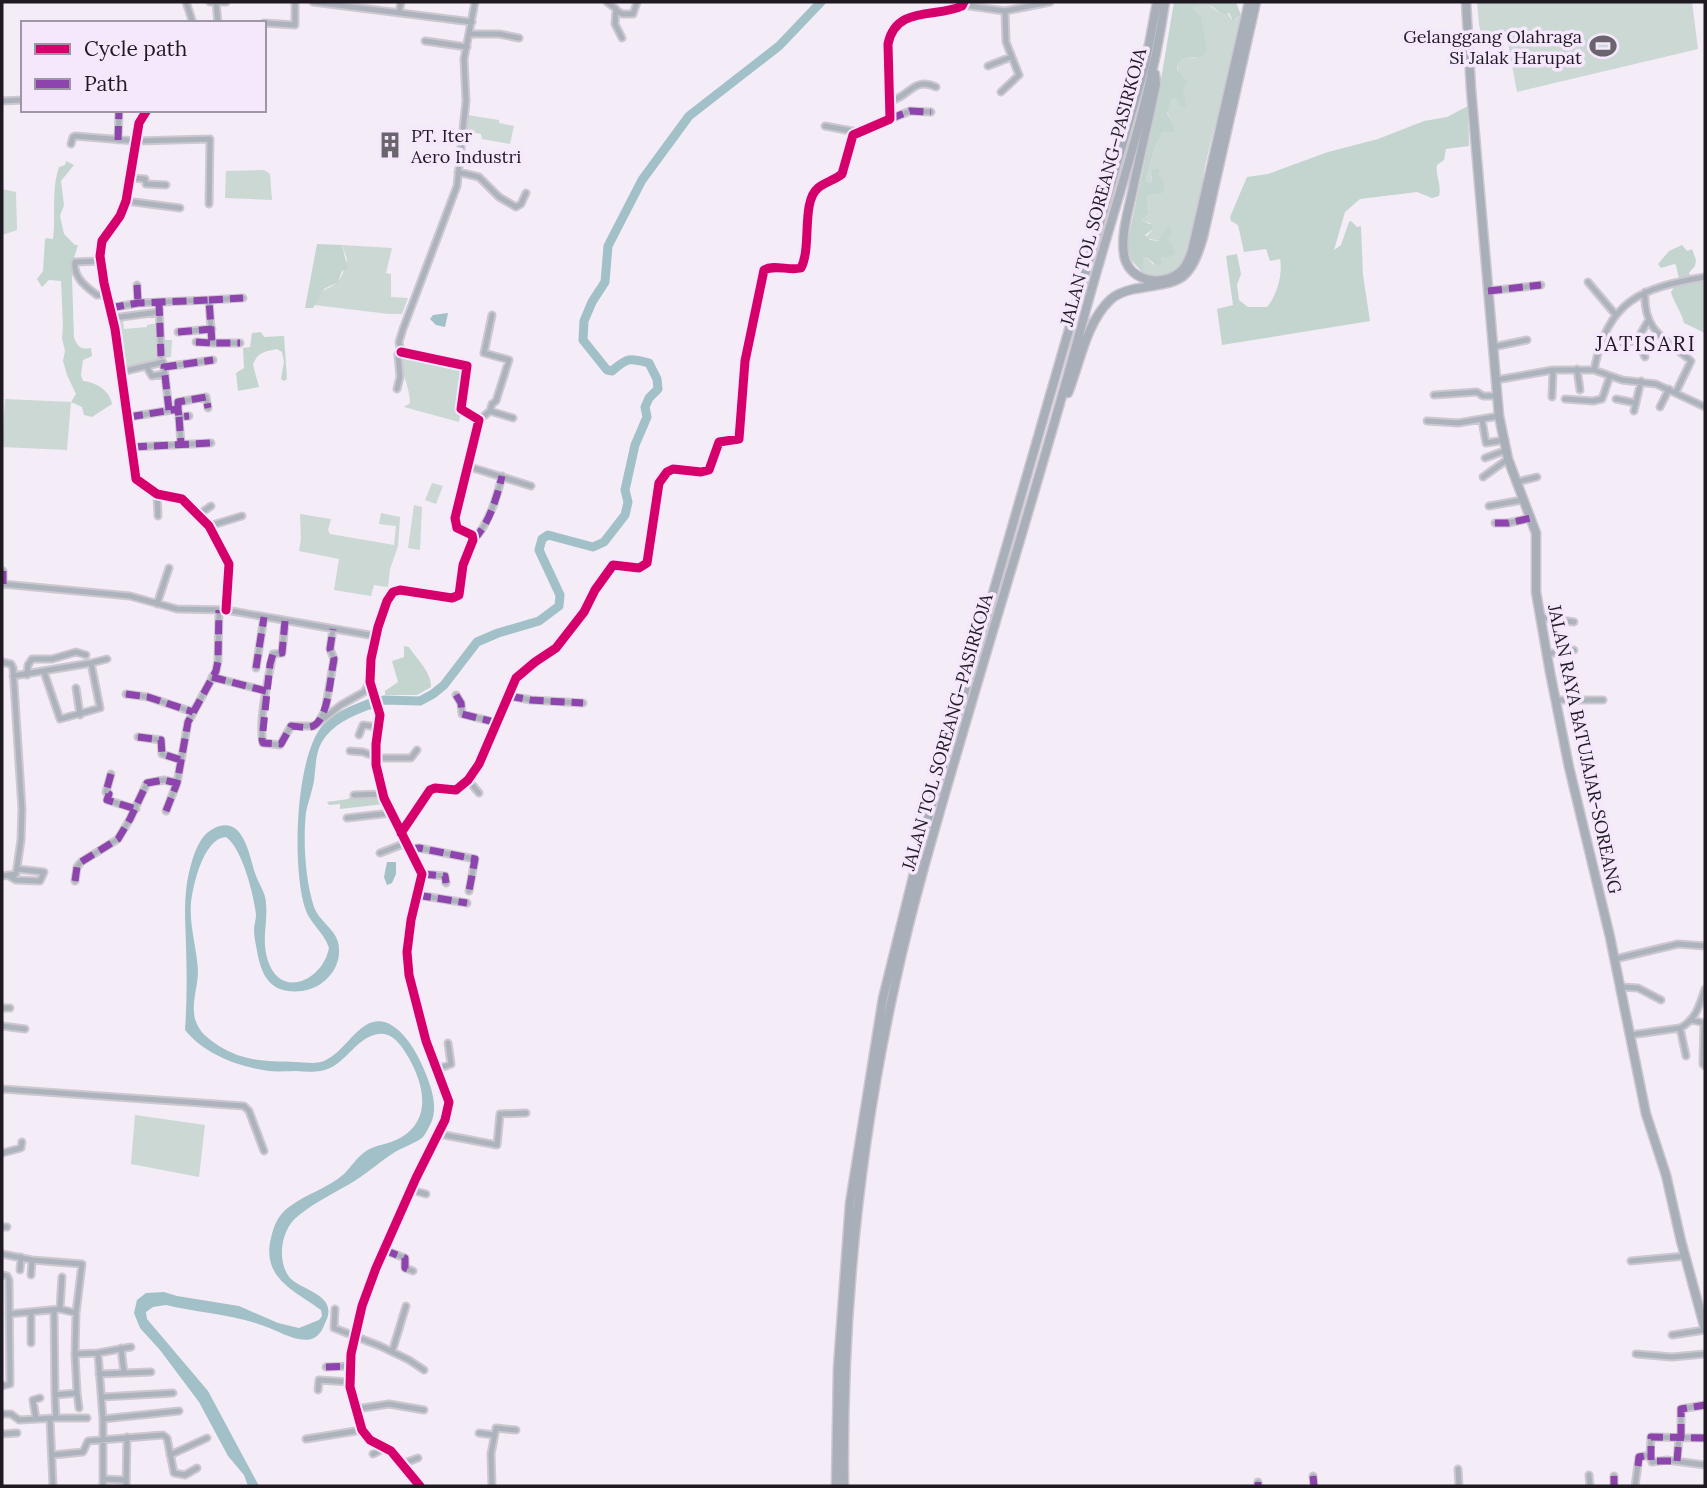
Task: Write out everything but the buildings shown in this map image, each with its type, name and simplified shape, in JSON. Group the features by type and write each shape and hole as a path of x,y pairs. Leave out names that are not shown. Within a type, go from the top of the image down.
{"highway":[{"name":"JALAN TOL SOREANG–PASIRKOJA","path":"836,1486 838,1368 850,1203 883,998 925,829 1145,66 1157,2"},
{"name":"JALAN TOL SOREANG–PASIRKOJA","path":"844,1486 847,1349 855,1251 867,1144 892,997 923,868 1057,414 1155,64 1165,2"},
{"path":"1244,2 1248,28"},
{"path":"1057,414 1069,391 1090,330 1107,303 1124,291 1173,283 1193,265 1203,237 1248,28 1250,2"},
{"path":"1155,64 1156,84 1124,246 1126,260 1134,273 1147,280 1157,281 1173,277 1182,270 1192,251 1256,2"},
{"path":"1248,28 1261,2"},
{"name":"JALAN RAYA BATUJAJAR-SOREANG","path":"1466,2 1488,291 1497,346 1496,396 1499,416 1516,482 1531,518 1537,545 1535,573 1546,654 1615,959 1646,1114 1666,1175 1705,1330"}],"street":[{"path":"188,2 193,21"},
{"path":"210,2 226,2"},
{"path":"216,2 219,21"},
{"path":"266,23 295,25 295,2"},
{"path":"313,2 370,5 399,13 472,22"},
{"path":"399,13 401,2"},
{"path":"397,389 400,377 399,342 417,286 454,197 466,101 464,60 475,2"},
{"path":"607,2 622,14 632,14 637,2"},
{"path":"890,119 888,44 891,34 904,22 916,15 955,9 963,3 1005,11 1050,2"},
{"path":"616,10 615,24 622,38"},
{"path":"1001,92 1019,75 1006,42 1005,11"},
{"path":"470,34 499,34 519,38"},
{"path":"425,41 467,47"},
{"path":"988,66 1011,57"},
{"path":"890,101 898,99 912,87 923,84 936,88"},
{"path":"2,101 21,100"},
{"path":"401,833 430,790 436,788 454,791 468,780 479,764 498,723 513,682 523,671 556,648 584,612 595,590 613,565 639,568 647,563 662,478 673,469 701,472 709,470 719,442 739,439 745,361 762,274 767,268 801,268 807,251 811,197 818,188 842,174 853,135 913,110 931,111"},
{"path":"118,140 119,112"},
{"path":"145,112 139,123 126,201 120,216 102,241 101,261 129,417 134,470 136,479 157,494 182,499 198,514 209,526 229,564 218,661 185,734 177,783 166,811"},
{"path":"825,126 857,132"},
{"path":"71,144 75,136 136,141 210,139 209,204"},
{"path":"458,172 479,177 499,197 516,207 521,204 526,193"},
{"path":"130,178 145,179 146,184 166,185"},
{"path":"126,201 180,208"},
{"path":"101,261 75,262 74,268 80,281 97,295 106,294"},
{"path":"1594,370 1602,337 1615,314 1635,297 1681,281 1705,277"},
{"path":"1588,282 1615,314"},
{"path":"136,285 138,303"},
{"path":"1488,291 1541,285"},
{"path":"1645,292 1648,321 1660,338 1691,361 1676,392"},
{"path":"110,308 138,303 243,298"},
{"path":"209,300 212,343"},
{"path":"159,302 160,356"},
{"path":"113,318 159,312"},
{"path":"473,540 472,535 458,529 455,523 479,419 490,411 499,395 509,360 484,353 492,315"},
{"path":"1623,343 1637,340 1648,321"},
{"path":"178,331 212,329"},
{"path":"1497,346 1527,340"},
{"path":"1637,340 1645,357"},
{"path":"195,342 240,343"},
{"path":"401,352 467,366 461,408 463,412 479,419"},
{"path":"146,366 152,376 164,370 213,360"},
{"path":"121,372 163,362 169,410"},
{"path":"1577,369 1580,390"},
{"path":"1496,380 1553,370 1594,370 1622,380 1641,381 1669,389 1705,407"},
{"path":"1552,397 1553,370"},
{"path":"1565,399 1602,399 1611,376"},
{"path":"1634,411 1641,381"},
{"path":"1660,407 1669,389"},
{"path":"1434,395 1477,391 1483,396 1496,396"},
{"path":"181,444 178,402 206,397 208,408"},
{"path":"1616,399 1636,403"},
{"path":"129,417 177,409"},
{"path":"490,411 513,418"},
{"path":"179,417 189,416"},
{"path":"1427,421 1458,423 1499,416"},
{"path":"1482,420 1486,443 1507,450"},
{"path":"133,447 211,443"},
{"path":"1485,458 1507,450"},
{"path":"1483,477 1507,450"},
{"path":"467,466 531,486"},
{"path":"420,1486 387,1447 373,1441 362,1430 350,1382 354,1335 362,1306 384,1250 450,1105 435,1070 413,1000 409,975 409,935 422,874 383,794 376,757 380,712 370,682 370,659 387,601 395,591 452,598 459,596 465,558 487,517 502,476"},
{"path":"1516,482 1537,477"},
{"path":"157,494 158,516"},
{"path":"1489,506 1522,499"},
{"path":"198,514 211,506"},
{"path":"209,526 242,516"},
{"path":"1495,523 1531,518"},
{"path":"161,605 169,568"},
{"path":"3,571 2,584 130,596 182,610 223,610 375,636"},
{"path":"256,668 264,617"},
{"path":"1540,617 1574,622"},
{"path":"285,621 282,653 273,654 266,691 263,743 279,746 289,727 293,725 309,728 364,692 370,682"},
{"path":"319,721 325,711 334,659 330,649 333,629"},
{"path":"1546,654 1574,650"},
{"path":"27,675 32,659 52,659 76,652 86,655"},
{"path":"13,676 107,659"},
{"path":"2,662 11,664 13,676 22,809 17,869 15,875 2,876"},
{"path":"44,672 60,719 100,708 91,663"},
{"path":"212,677 266,691"},
{"path":"76,688 80,715"},
{"path":"126,694 148,697 193,712"},
{"path":"457,695 461,703 461,714 498,723"},
{"path":"509,696 583,703"},
{"path":"1556,700 1602,700"},
{"path":"359,735 363,724 378,727"},
{"path":"138,737 161,740 162,754 181,760"},
{"path":"351,751 376,757 411,758 417,750"},
{"path":"111,774 106,792 109,794 108,800 136,809"},
{"path":"75,881 77,867 118,839 148,782 164,780 177,783"},
{"path":"468,780 479,793"},
{"path":"354,795 383,794"},
{"path":"346,818 391,813"},
{"path":"380,853 407,846 475,859 469,891"},
{"path":"9,876 16,880 40,881 44,872 17,869"},
{"path":"422,874 445,876 446,883"},
{"path":"417,895 467,903"},
{"path":"1615,959 1670,945 1705,946"},
{"path":"1621,987 1638,988 1661,1000"},
{"path":"1630,1035 1680,1028 1692,1020 1705,989"},
{"path":"2,1008 10,1008"},
{"path":"1692,1020 1704,1023 1705,1066"},
{"path":"2,1026 25,1029"},
{"path":"1680,1028 1686,1055"},
{"path":"435,1070 450,1065 448,1044"},
{"path":"2,1089 244,1106 249,1111 264,1150"},
{"path":"439,1134 497,1145 500,1114 526,1113"},
{"path":"2,1153 21,1148 22,1142"},
{"path":"411,1189 426,1194"},
{"path":"384,1250 405,1258 405,1268 413,1271"},
{"path":"2,1254 32,1260 82,1264 76,1313 75,1354 79,1408"},
{"path":"1631,1261 1685,1256"},
{"path":"20,1257 20,1270"},
{"path":"31,1275 32,1260"},
{"path":"2,1275 9,1280 9,1345 5,1367 10,1384 2,1386"},
{"path":"53,1486 57,1309 62,1277"},
{"path":"392,1352 407,1306"},
{"path":"9,1314 57,1309 76,1313"},
{"path":"335,1309 334,1328 392,1352 424,1370"},
{"path":"31,1312 32,1343"},
{"path":"1672,1335 1705,1330"},
{"path":"2,1345 9,1345"},
{"path":"75,1354 131,1347"},
{"path":"121,1348 124,1373"},
{"path":"98,1353 103,1419 103,1483 126,1483 127,1437"},
{"path":"1636,1354 1672,1357 1705,1353"},
{"path":"326,1367 350,1366"},
{"path":"99,1374 151,1372"},
{"path":"318,1390 319,1380 350,1382"},
{"path":"55,1395 77,1393"},
{"path":"102,1397 173,1393"},
{"path":"36,1419 33,1400 40,1398"},
{"path":"356,1409 389,1404 424,1410"},
{"path":"1677,1461 1681,1409 1705,1405"},
{"path":"103,1419 179,1411"},
{"path":"2,1414 11,1414 19,1420 87,1418"},
{"path":"492,1486 491,1454 496,1427 516,1430"},
{"path":"306,1439 362,1430"},
{"path":"2,1434 17,1433"},
{"path":"479,1433 494,1435"},
{"path":"52,1455 83,1452 86,1450 86,1442 103,1439 165,1436 175,1474 189,1474 197,1468"},
{"path":"1705,1438 1651,1437 1650,1455 1652,1462 1677,1461 1705,1465"},
{"path":"170,1455 207,1438"},
{"path":"373,1454 387,1447"},
{"path":"1635,1486 1639,1457 1650,1455"},
{"path":"402,1464 418,1458"},
{"path":"1458,1469 1459,1486"},
{"path":"1589,1475 1590,1486"},
{"path":"1313,1476 1314,1486"},
{"path":"1614,1476 1614,1486"}],"shaded area":[{"path":"1174,2 1236,2 1241,15 1233,21 1229,13 1221,14 1207,5 1200,4 1192,8 1201,17 1207,50 1202,57 1185,58 1178,64 1177,70 1187,82 1183,90 1186,106 1181,107 1175,98 1172,99 1167,113 1174,125 1174,132 1163,132 1146,178 1147,182 1151,183 1152,170 1159,169 1164,189 1160,195 1147,197 1149,213 1142,219 1153,225 1153,229 1145,235 1150,240 1159,241 1169,227 1172,230 1168,240 1175,253 1168,258 1161,257 1161,264 1156,265 1146,257 1143,260 1143,273 1131,260 1127,244 1157,103"},
{"name":"Gelanggang Olahraga Si Jalak Harupat","path":"1477,2 1692,2 1698,49 1517,92 1507,38 1483,43"},
{"path":"1198,4 1207,4 1221,14 1227,12 1231,19 1235,20 1241,15 1240,25 1205,166 1198,220 1191,246 1175,272 1162,276 1152,275 1143,273 1143,260 1146,257 1154,265 1160,241 1145,238 1153,229 1150,223 1142,219 1149,212 1147,197 1160,195 1151,175 1151,183 1147,182 1146,178 1163,132 1174,131 1167,112 1172,99 1175,98 1178,64 1185,58 1196,58 1192,8"},
{"path":"1468,106 1469,146 1446,149 1444,160 1437,165 1439,196 1432,198 1417,192 1360,199 1345,212 1334,250 1341,245 1349,222 1357,227 1361,226 1363,275 1370,321 1222,345 1217,309 1233,305 1226,256 1237,254 1241,274 1237,285 1239,300 1248,307 1267,307 1274,297 1280,277 1280,259 1270,261 1266,249 1244,252 1238,225 1231,221 1230,217 1247,177 1268,174 1328,152 1378,139 1424,121 1447,117"},
{"path":"467,115 499,120 499,123 514,126 510,144 482,139 481,134 465,131"},
{"path":"66,161 74,165 61,181 64,205 60,216 64,234 78,245 72,278 74,338 80,347 91,348 92,356 83,360 81,375 83,381 97,385 105,391 112,404 92,417 84,415 82,407 71,402 76,394 63,361 65,351 62,338 61,281 49,280 42,287 37,279 43,271 45,240 53,239 57,176 59,167 65,165"},
{"path":"264,170 270,174 272,200 225,198 226,171"},
{"path":"2,189 16,192 17,230 2,235"},
{"path":"317,244 342,245 348,269 342,271 338,282 324,289 313,308 305,308"},
{"path":"342,245 392,248 386,273 391,274 391,297 408,298 402,314 314,305 319,294 341,276 347,259"},
{"path":"1682,245 1687,251 1692,249 1696,260 1689,273 1692,279 1705,280 1705,333 1684,323 1674,300 1671,292 1679,279 1676,265 1661,268 1658,264 1669,251"},
{"path":"123,318 124,329 158,323 157,329 164,330 165,340 172,340 171,357 157,359 157,365 123,372 116,319"},
{"path":"261,332 264,337 284,336 287,379 281,379 284,362 282,352 277,349 259,355 253,365 259,387 238,391 236,373 244,368 243,348 250,347 252,333"},
{"path":"402,358 463,372 457,406 461,412 459,422 404,407 410,403"},
{"path":"5,399 71,402 67,450 2,447"},
{"path":"432,483 443,486 436,504 425,500"},
{"path":"414,505 422,507 420,550 408,548"},
{"path":"381,513 400,517 398,546 390,569 388,587 374,585 371,596 334,590 339,559 299,551 300,514 331,519 328,530 330,534 394,545 396,526 379,524"},
{"path":"404,646 409,647 423,666 431,687 417,695 385,695 385,691 398,682 392,661 404,657"},
{"path":"382,795 384,804 340,809 340,804 329,805 327,802 350,797"},
{"path":"135,1115 205,1125 199,1177 131,1164"}],"water":[{"path":"448,313 445,327 436,325 430,319 433,315"},
{"path":"373,697 376,707 343,722 331,730 322,741 306,812 306,860 311,896 316,912 338,942 338,959 325,981 302,991 283,990 270,983 259,961 254,930 256,915 250,884 237,851 226,837 218,839 206,853 192,895 191,920 198,971 194,1013 199,1028 207,1037 219,1046 247,1058 315,1063 332,1057 366,1025 376,1021 385,1022 401,1033 414,1050 428,1080 434,1102 431,1123 423,1137 312,1206 298,1216 288,1229 282,1246 286,1271 296,1283 323,1299 327,1305 326,1321 314,1338 302,1340 240,1319 166,1305 153,1307 146,1312 147,1319 208,1391 259,1486 248,1486 244,1475 228,1456 199,1402 140,1328 134,1313 137,1300 146,1293 164,1292 239,1306 278,1323 299,1328 319,1320 322,1316 321,1310 282,1282 271,1263 269,1252 275,1225 289,1207 338,1179 366,1151 396,1140 411,1129 419,1119 422,1095 408,1057 398,1043 386,1034 368,1037 332,1067 310,1072 272,1071 246,1066 223,1058 193,1038 185,1030 187,882 195,852 204,836 211,830 231,826 247,846 265,896 265,946 274,973 282,980 291,982 301,981 319,969 329,948 310,919 301,890 298,814 301,788 313,742 322,726 346,708"},
{"path":"387,862 396,862 396,874 392,883 387,885 384,877"}],"waterway":[{"path":"370,705 384,700 420,701 444,685 477,642 539,621 559,606 560,595 539,550 542,539 548,535 593,547 604,542 625,515 628,502 625,490 635,445 647,417 645,407 658,389 657,379 649,363 629,360 612,371 607,370 583,340 584,321 605,282 608,246 642,180 689,116 779,46 821,2"}],"marked path":[{"path":"890,119 910,111 931,112"},
{"path":"118,140 119,112"},
{"path":"137,285 138,303"},
{"path":"1488,291 1541,285"},
{"path":"209,300 243,298"},
{"path":"110,308 138,303 209,300 212,343 240,343"},
{"path":"159,302 161,356"},
{"path":"178,332 212,329"},
{"path":"196,342 212,343"},
{"path":"169,410 164,367 213,360"},
{"path":"178,409 178,402 206,397 208,408"},
{"path":"129,417 178,409 179,417 189,416"},
{"path":"179,417 181,444"},
{"path":"133,447 211,443"},
{"path":"473,540 488,519 502,476"},
{"path":"1495,523 1531,518"},
{"path":"3,571 3,584"},
{"path":"75,881 77,867 81,862 118,839 147,783 164,780 177,783 188,722 216,671 219,610"},
{"path":"256,668 264,617"},
{"path":"285,621 282,653 273,654 270,664 263,743 281,744 291,726 311,727 322,716 328,698 334,659 330,649 333,629"},
{"path":"212,677 266,691"},
{"path":"126,694 148,697 193,712"},
{"path":"456,695 461,703 462,714 498,723"},
{"path":"509,696 583,703"},
{"path":"138,737 161,740 162,754 181,760"},
{"path":"111,774 106,792 109,794 107,800 136,809"},
{"path":"166,811 177,783"},
{"path":"409,849 419,848 475,859 469,891"},
{"path":"422,874 445,876 446,883"},
{"path":"417,895 467,903"},
{"path":"384,1250 405,1258 405,1268 413,1271"},
{"path":"326,1367 350,1366"},
{"path":"1681,1438 1681,1409 1705,1405"},
{"path":"1671,1461 1651,1461 1651,1437 1705,1438"},
{"path":"1677,1461 1679,1437"},
{"path":"1638,1466 1639,1457 1650,1455"},
{"path":"1313,1476 1314,1486"},
{"path":"1614,1476 1614,1486"}],"cycle path":[{"path":"401,833 430,790 456,790 468,780 479,764 516,678 556,648 584,612 595,590 613,565 639,568 647,563 659,483 667,472 673,469 701,472 709,470 719,442 739,439 745,361 764,270 801,268 813,195 818,188 842,174 853,135 890,119 888,44 892,32 899,23 908,18 952,9 962,6 964,2"},
{"path":"146,112 139,123 126,201 120,216 102,241 100,256 104,283 115,329 136,479 157,494 182,499 209,526 229,564 226,610"},
{"path":"401,352 467,366 461,409 479,420 455,518 457,528 472,535 473,540 463,565 459,595 452,598 400,590 393,592 378,627 371,659 370,682 380,715 376,765 384,798 422,874 411,920 407,952 409,975 426,1041 449,1102 445,1120 416,1178 362,1306 351,1354 350,1387 362,1430 370,1440 391,1451 420,1486"}],"place":[{"name":"Gelanggang Olahraga Si Jalak Harupat","path":"1603,46"},
{"name":"PT. Iter Aero Industri","path":"390,145"}],"district":[{"name":"JATISARI","path":"1646,343"}]}
